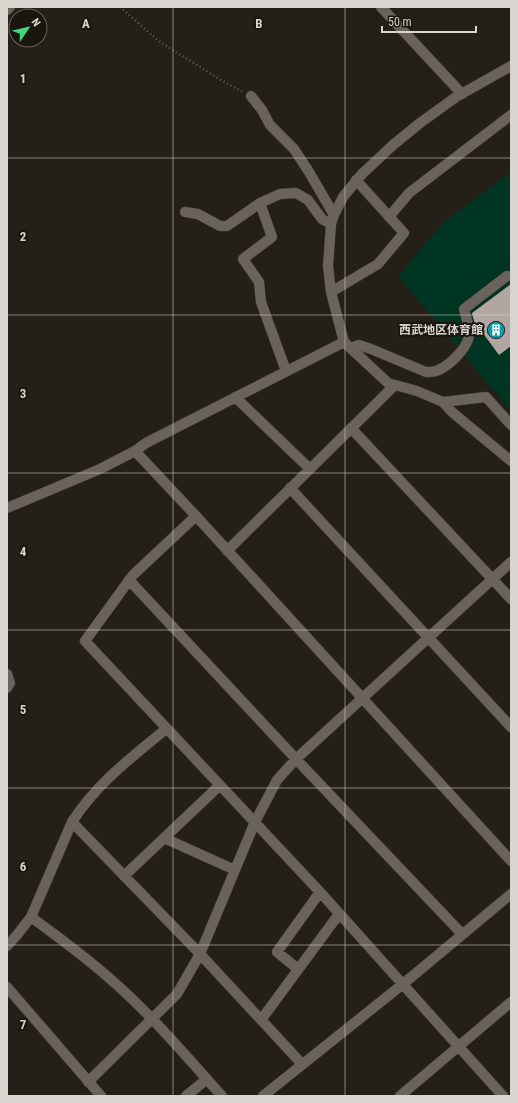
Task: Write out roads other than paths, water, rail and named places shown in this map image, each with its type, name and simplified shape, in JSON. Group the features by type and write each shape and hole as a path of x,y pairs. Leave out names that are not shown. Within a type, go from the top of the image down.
{"street":[{"path":"7,10 10,7"},
{"path":"381,7 462,94"},
{"path":"511,66 462,94 420,123 393,145 356,180 343,197 333,219 328,266 330,292 347,345 388,383 417,390 443,402 452,412 511,461"},
{"path":"251,96 262,110 270,125 294,149 309,172 333,219"},
{"path":"389,217 409,193 511,115"},
{"path":"330,292 378,264 404,233 356,180"},
{"path":"185,212 198,214 220,226 227,226 260,203 280,194 296,193 308,200 322,219 333,219"},
{"path":"260,203 272,237 243,259 259,282 261,302 286,371"},
{"path":"7,508 100,469 135,451 146,443 286,371 347,345 359,345 371,349 426,372 435,371 444,367 455,358 466,345 469,335 468,323 464,309 507,276"},
{"path":"227,551 395,385"},
{"path":"235,397 310,469"},
{"path":"443,402 486,397 511,425"},
{"path":"351,428 511,599"},
{"path":"135,451 511,861"},
{"path":"290,488 511,727"},
{"path":"196,516 133,575 85,641 320,892 503,1096"},
{"path":"88,1082 177,994 200,954 255,822 277,780 296,759 511,562"},
{"path":"130,580 296,759 462,934"},
{"path":"7,674 10,682 7,688"},
{"path":"7,946 18,935 31,917 72,822 80,811 98,788 166,729"},
{"path":"124,876 220,785"},
{"path":"72,822 200,954 302,1064"},
{"path":"164,838 235,870"},
{"path":"298,969 277,952 320,892"},
{"path":"262,1096 403,984 511,894"},
{"path":"261,1020 339,914"},
{"path":"31,917 109,977 152,1019 222,1096"},
{"path":"7,987 100,1096"},
{"path":"400,1096 511,1002"},
{"path":"186,1096 206,1079"}],"place":[{"name":"西武地区体育館","path":"496,330"}]}
